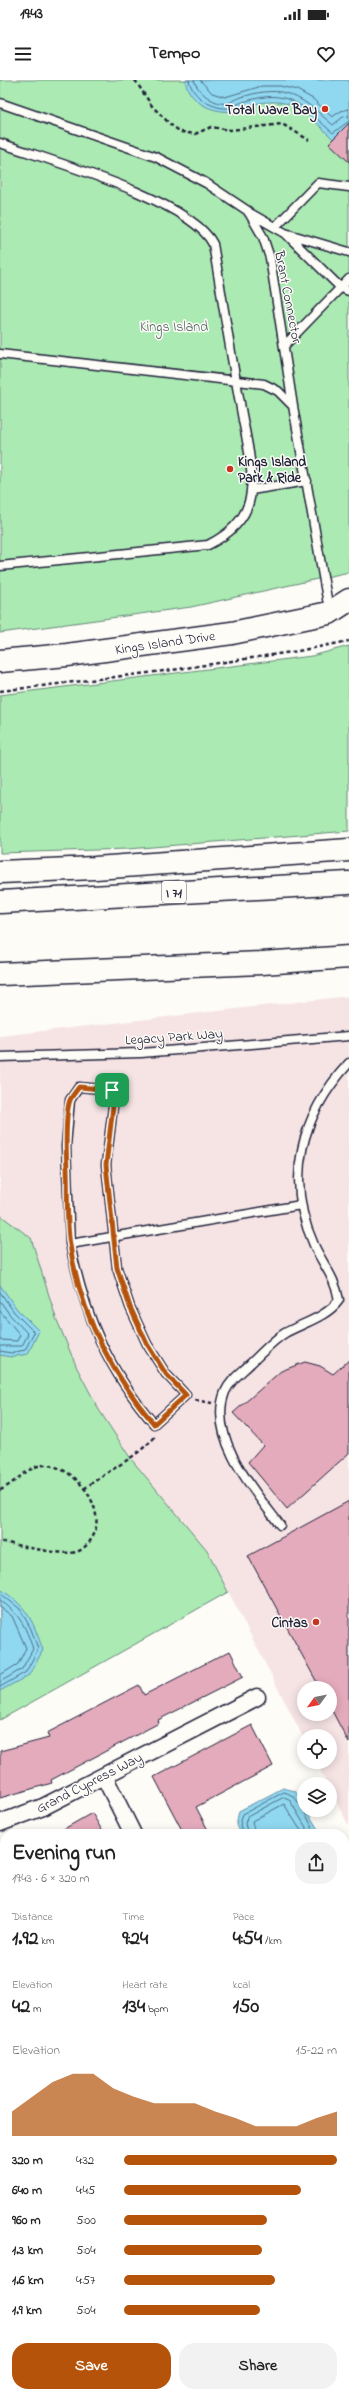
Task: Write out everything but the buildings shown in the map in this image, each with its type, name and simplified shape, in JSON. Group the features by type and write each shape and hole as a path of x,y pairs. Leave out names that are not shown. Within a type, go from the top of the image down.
{"main road":[{"name":"Kings Island Drive","path":"0,661 67,655 232,633 339,614 349,600"},
{"path":"0,872 95,868 349,850"},
{"name":"I 71","path":"0,902 349,883"},
{"path":"0,974 262,963 349,957"}],"street":[{"name":"Grand Cypress Way","path":"0,1823 43,1807 257,1698"},
{"path":"104,1776 131,1829"}],"lane":[{"name":"Brant Connector","path":"0,103 156,157 206,183 248,211 263,237 270,258 285,345 293,406 307,481 339,614"},
{"path":"0,143 125,186 182,216 208,234 213,244 236,379 249,462 251,490 247,507 238,524 224,537 208,545 0,566"},
{"path":"276,228 318,183 349,187"},
{"path":"248,211 285,233 348,252"},
{"path":"285,233 345,289"},
{"path":"285,345 345,289 349,279"},
{"path":"0,354 236,379 264,384 278,391 293,406"},
{"path":"251,490 307,481"},
{"name":"Legacy Park Way","path":"0,1057 141,1053 349,1036"},
{"path":"280,1525 243,1476 229,1446 223,1422 223,1400 231,1382 267,1347 284,1334 333,1308 339,1300 337,1284 314,1245 301,1205 298,1187 298,1161 317,1104 332,1081 349,1063"},
{"path":"79,1087 112,1090 113,1094 106,1165 117,1268 130,1307 147,1344 166,1374 186,1395 154,1424 133,1399 111,1364 91,1323 79,1289 70,1244 66,1146 70,1100 79,1087"},
{"path":"70,1244 301,1205"}],"path":[{"path":"134,80 152,106 171,126 181,132 195,134 211,127 230,130 282,124 310,140"},
{"path":"0,691 172,670 298,651 349,641"},
{"path":"186,1395 194,1400 216,1403"},
{"path":"84,1488 107,1471 139,1454 154,1438 154,1424"},
{"path":"0,1490 27,1471 45,1465 62,1470 84,1488 96,1507 98,1521 95,1534 87,1545 76,1552 63,1553 0,1541"}],"shaded area":[{"path":"349,996 349,1826 337,1803 337,1777 324,1777 320,1769 337,1769 337,1729 299,1729 207,1550 131,1459 99,1410 77,1368 56,1318 31,1238 0,1215 0,1036"}],"green space":[{"name":"Kings Island","path":"0,80 349,80 349,572 191,607 0,633"},
{"path":"349,646 349,831 128,849 0,853 0,695 312,656"},
{"path":"0,1215 31,1238 56,1318 77,1368 99,1410 131,1459 207,1550 228,1592 0,1720"}],"water":[{"name":"Total Wave Bay","path":"185,80 349,80 349,123 333,139 310,117 300,110 280,102 253,104 236,109 236,111 228,112 212,109 197,101 187,88"},
{"path":"0,1285 17,1309 39,1331 28,1354 11,1357 0,1355"},
{"path":"0,1589 17,1602 28,1615 36,1630 43,1650 29,1675 0,1691"},
{"path":"283,1788 295,1791 297,1794 297,1817 310,1817 318,1829 238,1829 236,1825 239,1811"}],"place":[{"name":"Total Wave Bay","path":"325,109"},
{"name":"Kings Island Park & Ride","path":"230,469"},
{"name":"Cintas","path":"316,1622"}],"route":[{"path":"79,1087 112,1090 114,1098 106,1165 117,1268 130,1307 147,1344 166,1374 186,1395 154,1424 133,1399 111,1364 91,1323 79,1289 70,1244 66,1146 70,1100 79,1087"}]}
